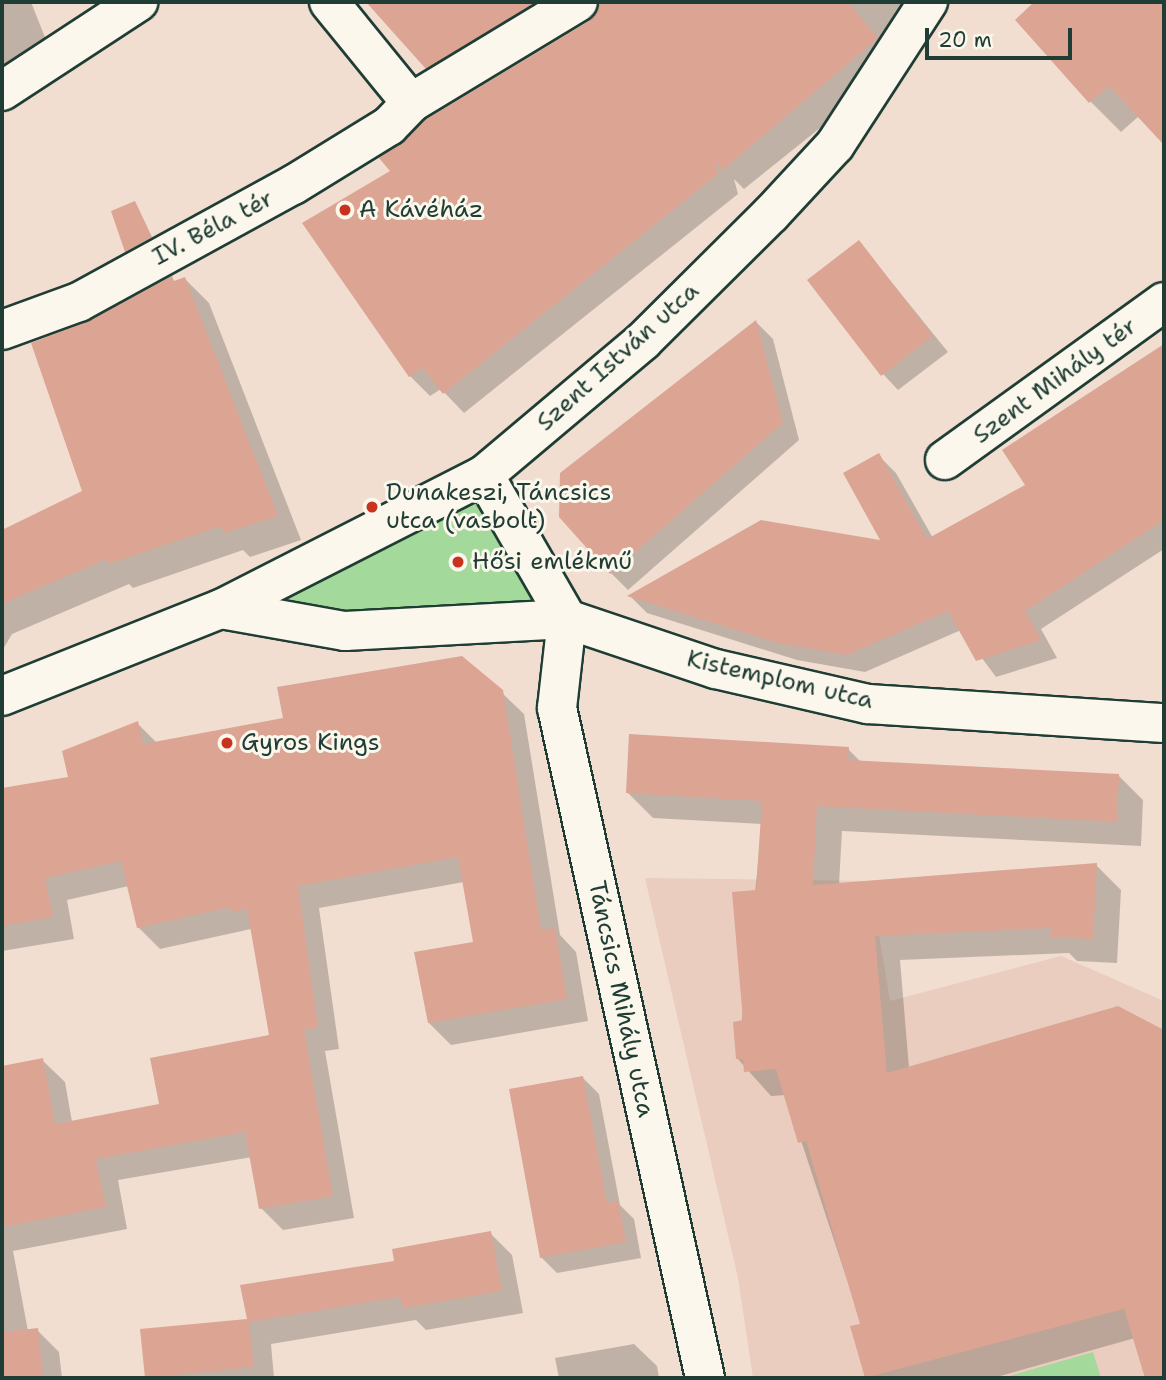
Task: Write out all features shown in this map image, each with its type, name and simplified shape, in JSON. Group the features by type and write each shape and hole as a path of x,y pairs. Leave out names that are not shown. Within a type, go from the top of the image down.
{"street":[{"path":"2,91 138,2"},
{"path":"329,2 411,103"},
{"name":"IV. Béla tér","path":"2,330 79,302 293,185 388,126 411,103 578,2"},
{"name":"Szent István utca","path":"2,696 220,609 484,475 643,341 771,214 835,145 928,2"},
{"name":"Szent Mihály tér","path":"945,460 1164,302"},
{"path":"220,609 345,631 567,619 484,475"},
{"name":"Kistemplom utca","path":"567,619 716,669 868,704 1164,723"},
{"name":"Táncsics Mihály utca","path":"567,619 557,708 705,1378"}],"shaded area":[{"path":"645,878 870,881 890,1001 1061,956 1164,1001 1164,1378 753,1378 738,1278"}],"green space":[{"path":"484,475 567,619 221,609"},
{"path":"1093,1352 1101,1378 1002,1378"}],"building":[{"path":"366,2 536,2 426,69"},
{"path":"600,2 848,2 878,38 723,170 715,161 718,174 443,394 423,368 409,377 302,223 390,171 379,158 425,120 589,21"},
{"path":"1034,2 1164,2 1164,145 1109,86 1089,103 1015,20"},
{"path":"135,201 152,237 125,252 111,211"},
{"path":"859,240 933,336 881,376 807,280"},
{"path":"172,276 174,281 185,277 278,516 224,533 221,526 108,564 106,559 2,604 2,530 82,491 31,343 89,321"},
{"path":"756,320 783,423 610,574 559,517 560,473"},
{"path":"1164,344 1164,520 1025,611 1041,640 976,661 948,611 847,655 778,643 627,596 761,520 880,540 843,473 879,453 927,539 1025,485 1002,450"},
{"path":"462,656 503,690 541,930 555,928 567,999 428,1023 414,952 473,942 458,857 298,886 318,1027 304,1030 333,1196 259,1209 245,1132 96,1159 106,1207 2,1227 2,1066 43,1058 55,1124 159,1104 150,1058 269,1035 247,909 231,912 230,907 137,928 121,861 45,878 53,917 2,926 2,788 68,777 62,751 138,721 143,744 283,718 277,687"},
{"path":"629,734 849,747 848,760 1119,774 1117,822 817,806 813,885 1097,863 1093,939 1050,937 1051,928 875,936 887,1073 1118,1006 1164,1030 1164,1378 1145,1378 1124,1309 865,1378 850,1326 860,1324 806,1141 798,1143 776,1069 744,1072 743,1059 736,1059 733,1022 743,1020 732,892 756,890 762,801 626,793"},
{"path":"583,1076 607,1203 618,1201 626,1242 540,1258 509,1089"},
{"path":"491,1231 502,1291 403,1308 400,1297 249,1322 254,1367 145,1378 140,1329 247,1319 240,1285 394,1261 392,1249"},
{"path":"38,1328 43,1378 2,1378 2,1332"}],"place":[{"name":"A Kávéház","path":"345,210"},
{"name":"Dunakeszi, Táncsics utca (vasbolt)","path":"372,507"},
{"name":"Hősi emlékmű","path":"458,562"},
{"name":"Gyros Kings","path":"227,743"}]}
